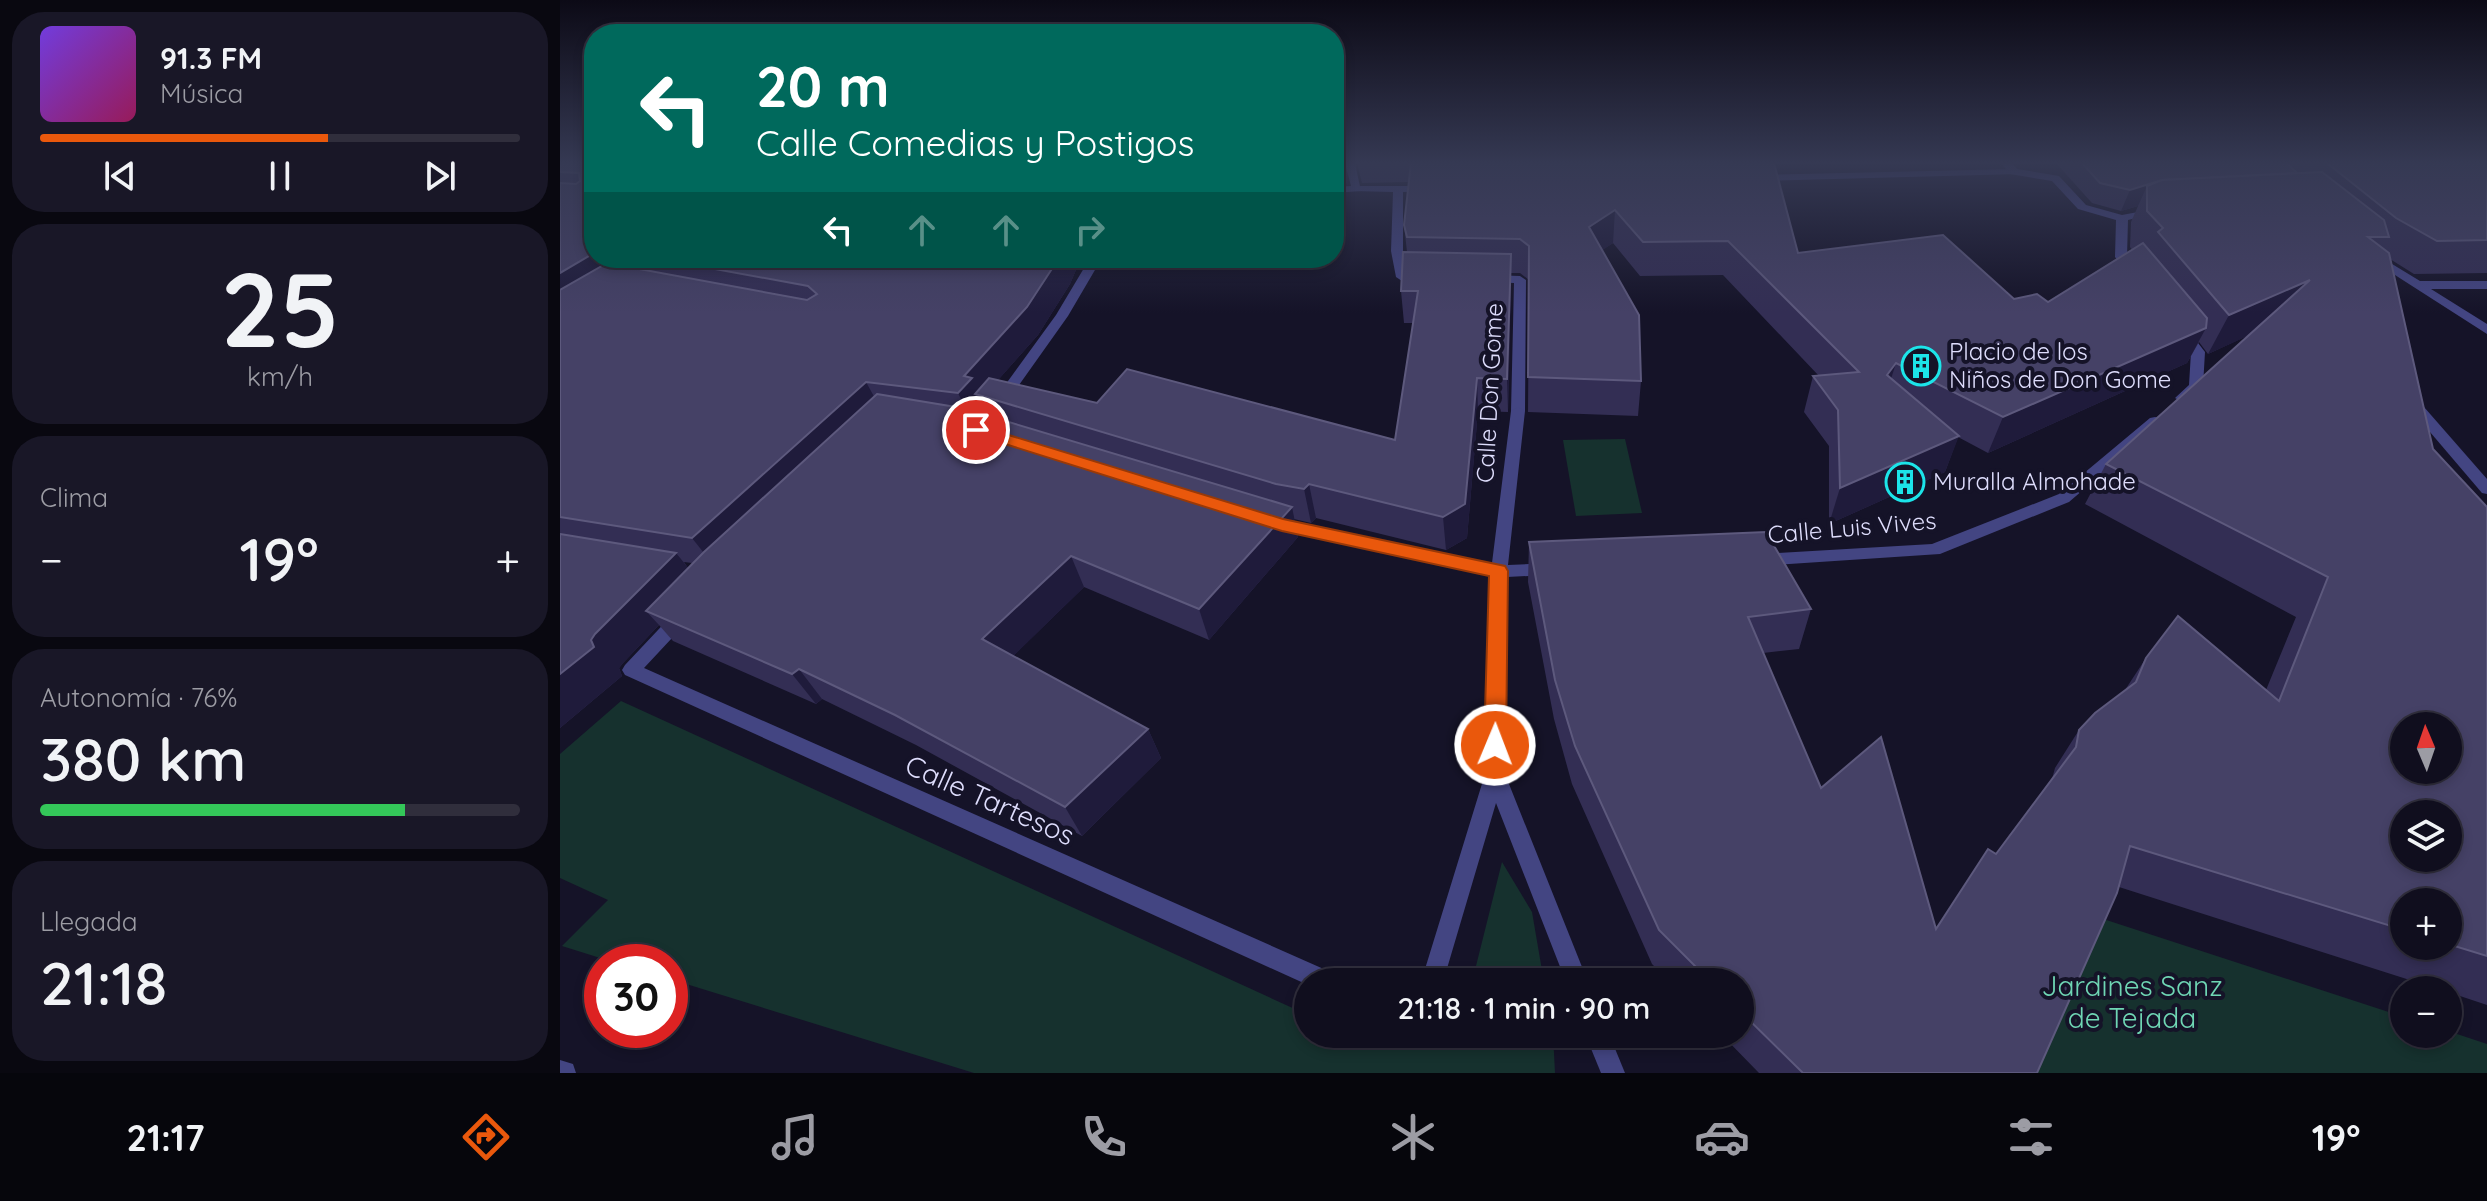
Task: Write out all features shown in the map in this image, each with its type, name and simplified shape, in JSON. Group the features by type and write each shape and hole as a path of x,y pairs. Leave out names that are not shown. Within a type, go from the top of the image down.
{"street":[{"path":"1398,213 1397,251 1402,277 1431,277"},
{"path":"2104,213 2122,218 2136,213"},
{"path":"2122,218 2121,257 2140,281"},
{"path":"2373,268 2364,250 2487,330"},
{"path":"993,409 1028,366 1090,268"},
{"name":"Calle Don Gome","path":"1476,279 1520,280 1518,411 1499,571 1495,774"},
{"path":"2416,285 2487,285"},
{"name":"Calle Luis Vives","path":"1744,561 1934,550 2064,498 2196,386 2198,352 2169,316"},
{"path":"2404,382 2408,397 2487,489"},
{"path":"1268,520 1499,571 1560,569"},
{"name":"Calle Tartesos","path":"690,607 631,670 1296,968"},
{"path":"1436,968 1495,774"},
{"path":"1495,774 1571,968"},
{"path":"1603,1048 1613,1073"}],"green space":[{"path":"1625,439 1642,513 1576,516 1563,440"},
{"path":"621,701 1294,1009 1294,1048 1554,1048 1555,1073 974,1073 688,985 688,944 584,944 584,953 562,946 608,900 560,878 560,754"},
{"path":"1502,862 1532,912 1542,968 1476,968"},
{"name":"Jardines Sanz de Tejada","path":"2091,915 2390,1012 2390,1048 2462,1048 2462,1036 2487,1044 2487,1073 2022,1073"}],"building":[{"path":"560,213 584,213 584,259 560,273"},
{"path":"1405,213 1610,213 1589,227 1639,315 1641,381 1528,377 1529,246 1520,239 1407,237"},
{"path":"1618,213 1787,213 1798,253 1943,235 2014,299 2037,294 2048,302 2143,243 2207,318 2206,328 2003,417 1896,363 1887,375 1959,436 1840,488 1838,410 1813,376 1859,372 1728,241 1643,242"},
{"path":"2149,213 2375,213 2384,220 2389,237 2368,237 2389,253 2433,449 2487,507 2487,956 2462,948 2462,888 2390,888 2390,926 2130,846 2117,893 2037,1073 1803,1073 1754,1025 1754,968 1697,968 1659,930 1575,746 1555,680 1529,542 1766,532 1811,609 1748,617 1821,788 1881,737 1936,929 1988,849 1996,854 2076,747 2079,730 2095,713 2136,682 2146,658 2178,616 2279,701 2328,577 2106,464 2310,280 2229,315 2158,232 2163,228"},
{"path":"2390,213 2487,213 2487,240 2437,241"},
{"path":"1403,252 1511,254 1507,379 1477,378 1465,504 1443,517 1309,484 1304,489 1276,484 975,394 989,378 1097,403 1127,369 1395,440 1418,291 1401,291"},
{"path":"598,268 634,268 807,300 817,294 808,286 710,268 1052,268 1027,307 964,376 972,378 958,393 866,382 692,538 560,517 560,290"},
{"path":"877,394 962,408 1292,507 1199,609 1071,556 982,639 1148,729 1065,807 895,715 799,669 792,674 646,611 704,552"},
{"path":"560,534 676,553 595,634 591,640 594,647 560,674"}],"place":[{"name":"Placio de los Niños de Don Gome","path":"1921,366"},
{"name":"Muralla Almohade","path":"1905,482"}],"route":[{"path":"976,430 1282,525 1499,571 1495,745"}]}
